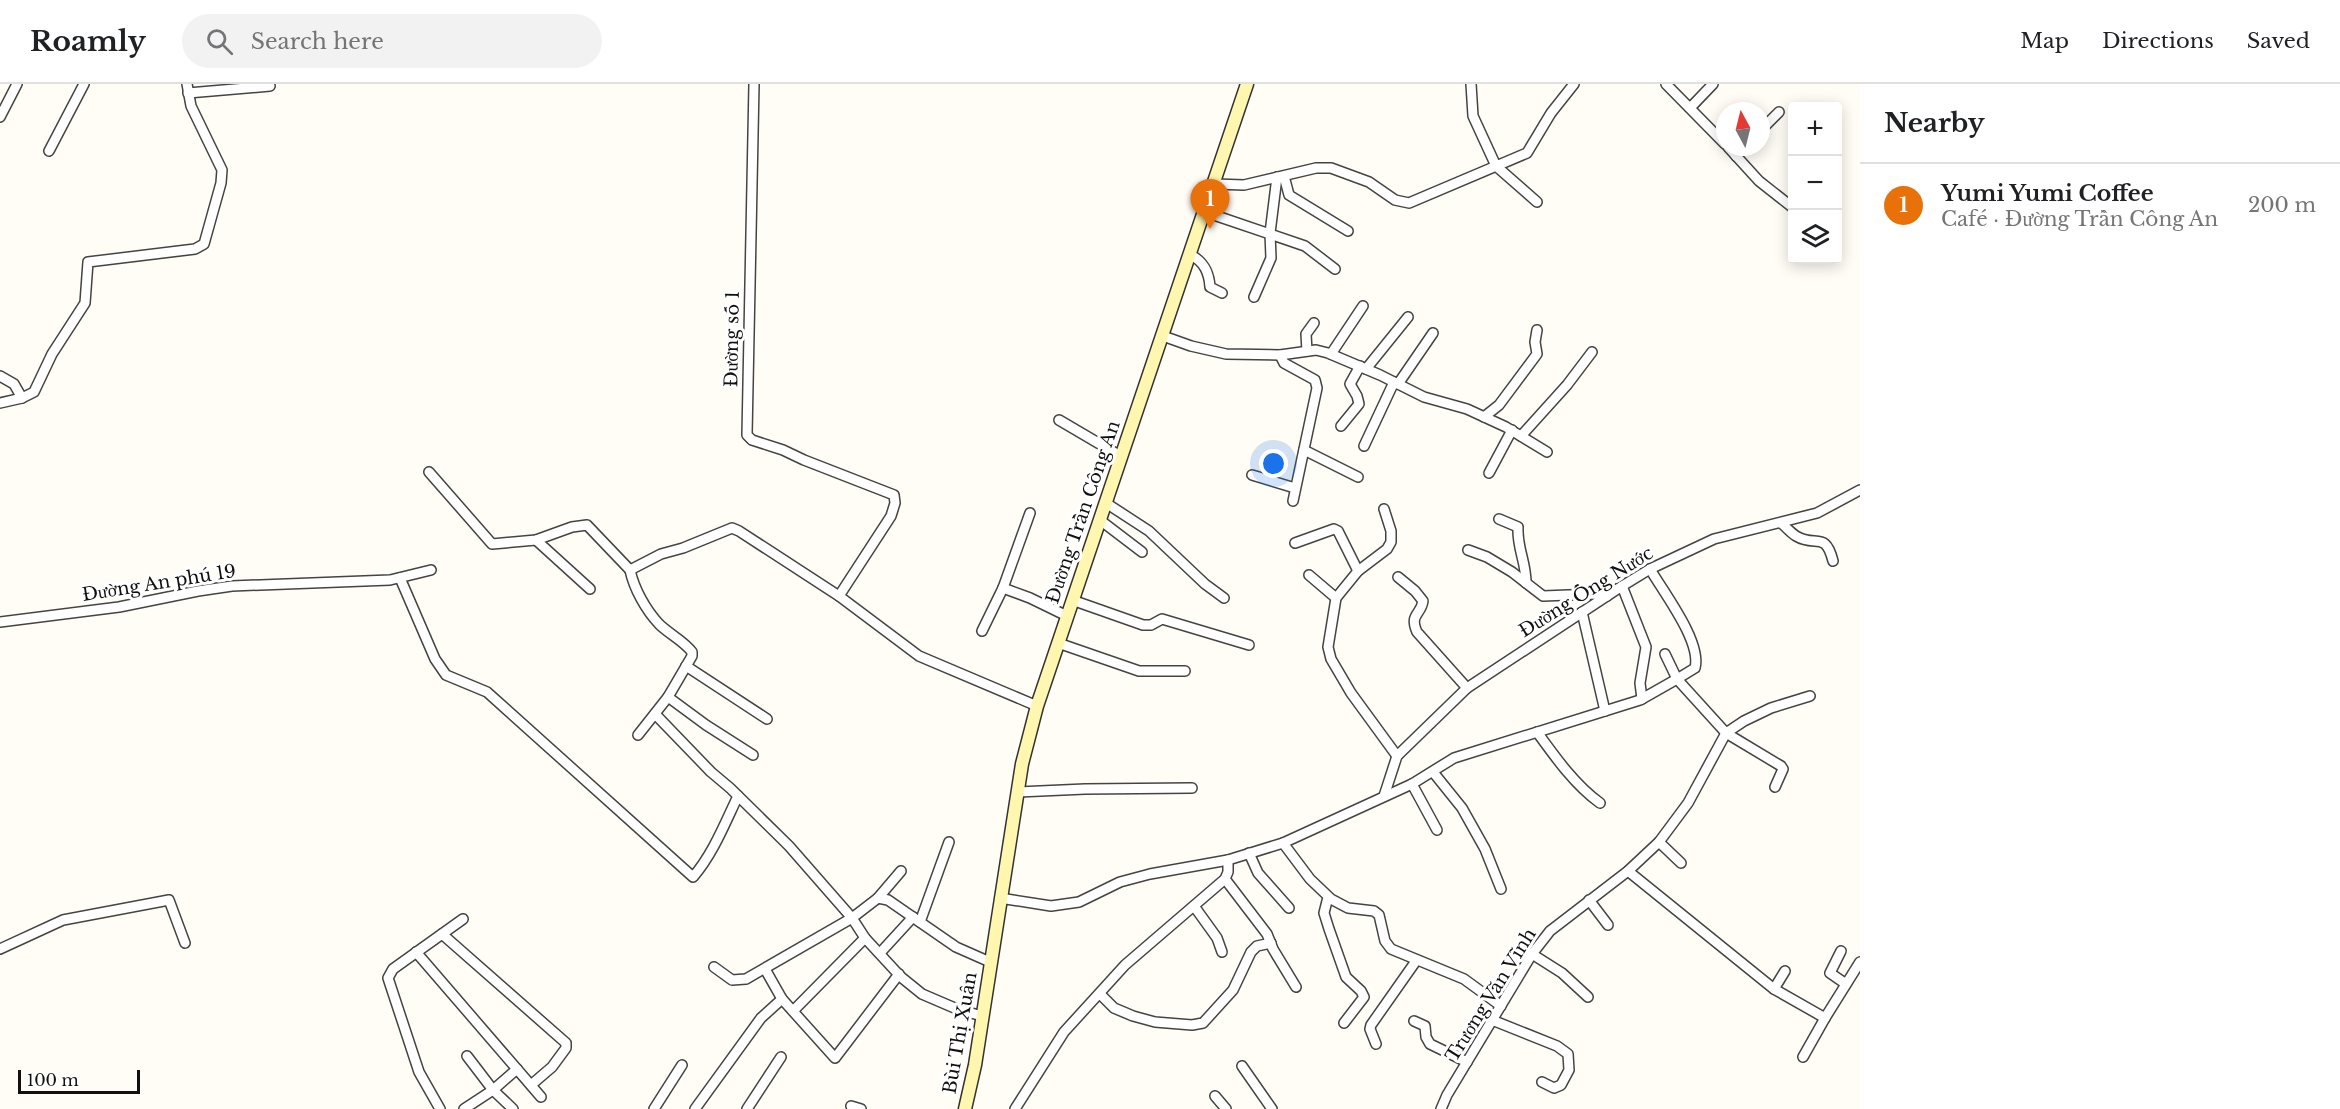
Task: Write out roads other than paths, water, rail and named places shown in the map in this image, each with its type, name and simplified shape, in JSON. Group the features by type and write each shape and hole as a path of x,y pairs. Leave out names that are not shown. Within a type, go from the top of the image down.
{"main road":[{"name":"Đường Trần Công An","path":"990,962 1022,764 1037,706 1247,84"},
{"name":"Bùi Thị Xuân","path":"965,1109 990,962"}],"street":[{"path":"0,117 17,84"},
{"path":"49,151 84,84"},
{"name":"Đường số 1","path":"754,84 747,435 752,440 783,450 894,495 895,503 891,516 842,592"},
{"path":"1471,84 1473,116 1496,166 1537,202"},
{"path":"1215,184 1244,185 1316,168 1331,168 1369,182 1395,200 1409,203 1527,153 1551,113 1574,84"},
{"path":"1666,84 1716,135"},
{"path":"1690,108 1713,84"},
{"path":"0,403 22,398 34,392 52,354 85,303 88,262 195,249 204,244 221,183 222,170 191,106 187,89 270,86"},
{"path":"1770,121 1779,112"},
{"path":"1736,156 1759,181 1788,204"},
{"path":"1281,177 1289,195 1348,231"},
{"path":"1254,297 1271,258 1270,233 1281,177"},
{"path":"1205,212 1305,246 1335,269"},
{"path":"1191,255 1200,260 1204,266 1209,275 1210,287 1222,293"},
{"path":"1331,354 1363,306"},
{"path":"1341,426 1359,404 1350,384 1408,317"},
{"path":"1307,351 1306,334 1314,323"},
{"path":"1484,417 1499,405 1537,354 1535,342 1537,330"},
{"path":"1364,446 1396,383 1432,333"},
{"path":"1163,336 1191,346 1226,354 1280,355 1316,350 1331,354 1424,397 1467,409 1512,430 1547,452"},
{"path":"1521,436 1593,352"},
{"path":"1280,355 1284,363 1315,380 1317,388 1293,501"},
{"path":"0,376 14,384 22,398"},
{"path":"1059,420 1122,457"},
{"path":"1489,473 1512,430"},
{"path":"1304,450 1358,477"},
{"path":"429,472 492,544 536,540 572,527 587,525 630,570 633,584 651,613 660,624 691,650 692,656 668,697 638,735"},
{"path":"1252,475 1295,488"},
{"name":"Đường Ống Nước","path":"1384,795 1397,756 1467,688 1622,586 1650,569 1714,539 1817,513 1860,490"},
{"path":"1106,502 1149,531 1205,584 1224,598"},
{"path":"1384,509 1391,531 1391,542 1388,549 1358,572 1336,598 1328,652 1351,693 1397,756"},
{"path":"982,631 1003,588 1030,513"},
{"path":"1499,519 1518,527 1518,545 1526,569 1526,583"},
{"path":"1100,520 1142,552"},
{"path":"1781,523 1797,536 1823,542 1829,547 1833,561"},
{"path":"630,570 661,555 732,528 842,592 919,656 1037,706"},
{"path":"1295,543 1330,529 1338,531 1358,572"},
{"path":"536,540 590,589"},
{"path":"1467,550 1487,557 1542,596 1594,594 1607,596"},
{"path":"1000,898 1051,906 1064,905 1079,902 1120,882 1150,874 1228,860 1283,843 1412,784 1454,758 1642,699 1695,668 1691,640 1650,569"},
{"name":"Đường An phú 19","path":"0,622 119,607 232,586 390,580 430,570"},
{"path":"1309,575 1336,598"},
{"path":"1398,577 1423,601 1423,605 1414,617 1417,632 1467,688"},
{"path":"400,578 435,659 446,675 487,692 693,877 716,842 738,796"},
{"path":"1622,586 1646,647 1640,683 1642,699"},
{"path":"1003,588 1067,616"},
{"path":"1072,600 1143,625 1151,625 1162,619 1249,645"},
{"path":"1582,612 1605,711"},
{"path":"1058,643 1139,671 1185,671"},
{"path":"1665,654 1677,679 1726,733 1782,767 1776,787"},
{"path":"686,666 767,719"},
{"path":"1726,733 1771,708 1810,696"},
{"path":"668,697 705,725 753,754"},
{"path":"656,714 711,772 789,846 898,974 922,994 957,1009 982,1016"},
{"path":"1537,732 1555,757 1600,803"},
{"name":"Trương Văn Vĩnh","path":"1441,1109 1447,1095 1532,954 1550,931 1629,872 1659,842 1688,803 1726,733"},
{"path":"1433,772 1462,808 1485,849 1501,890"},
{"path":"1412,784 1437,830"},
{"path":"1018,792 1097,788 1192,788"},
{"path":"880,953 916,919 949,842"},
{"path":"1659,842 1681,863"},
{"path":"1283,843 1310,879 1328,897 1348,908 1374,911 1379,915 1388,946 1416,961 1464,980 1501,1006"},
{"path":"1249,853 1258,873 1289,908"},
{"path":"1015,1109 1064,1032 1125,965 1225,879 1228,872 1228,860"},
{"path":"714,968 738,981 746,979 852,918 878,897 901,871"},
{"path":"1629,872 1774,989 1826,1018"},
{"path":"1225,879 1271,943 1296,987"},
{"path":"878,897 888,900 956,947 990,962"},
{"path":"1328,897 1324,914 1346,977 1364,997 1344,1023"},
{"path":"0,949 63,920 170,900 185,943"},
{"path":"1589,900 1608,925"},
{"path":"1194,906 1217,938 1222,952"},
{"path":"440,1109 419,1072 388,978 393,969 463,919"},
{"path":"442,934 566,1043 566,1048 552,1067 531,1085"},
{"path":"794,1010 866,938"},
{"path":"1100,994 1114,1008 1133,1016 1155,1022 1192,1025 1203,1023 1233,990 1251,952 1257,946 1271,943"},
{"path":"1841,951 1830,973 1846,984"},
{"path":"416,952 541,1097"},
{"path":"1532,954 1562,973 1588,997"},
{"path":"1377,1044 1370,1029 1371,1025 1416,961"},
{"path":"1803,1057 1860,962"},
{"path":"765,969 782,999 794,1010 830,1055 836,1058 898,974"},
{"path":"1774,989 1785,971"},
{"path":"695,1109 761,1018 782,999"},
{"path":"1492,1020 1557,1046 1568,1054 1569,1070 1561,1086 1554,1088 1542,1082"},
{"path":"1414,1021 1425,1026 1426,1037 1430,1044 1467,1062"},
{"path":"467,1056 493,1090 513,1109"},
{"path":"747,1109 781,1057"},
{"path":"654,1109 682,1065"},
{"path":"1242,1066 1272,1109"},
{"path":"464,1109 493,1090 517,1069"},
{"path":"1215,1096 1226,1109"},
{"path":"851,1106 861,1109"}],"place":[{"name":"Yumi Yumi Coffee","path":"1210,229"}]}
